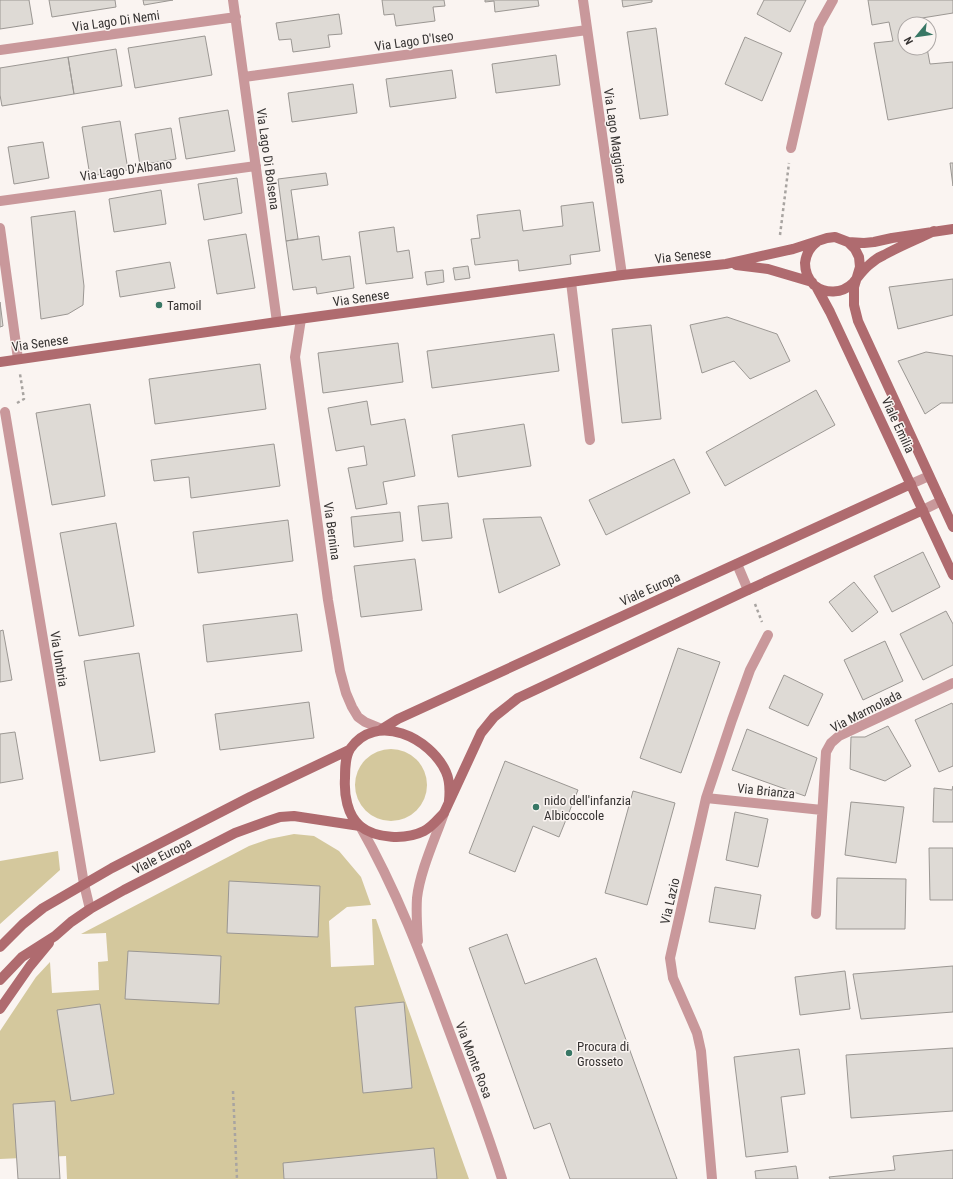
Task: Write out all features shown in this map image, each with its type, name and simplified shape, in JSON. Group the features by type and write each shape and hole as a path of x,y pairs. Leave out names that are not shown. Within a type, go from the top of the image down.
{"street":[{"name":"Via Lago Di Bolsena","path":"233,0 278,322"},
{"name":"Via Lago Maggiore","path":"583,0 622,275"},
{"path":"791,148 819,25 833,0"},
{"name":"Via Lago Di Nemi","path":"0,50 236,17"},
{"name":"Via Lago D'Iseo","path":"244,77 587,30"},
{"name":"Via Lago D'Albano","path":"0,201 256,166"},
{"path":"0,228 18,359"},
{"name":"Via Senese","path":"0,362 622,275 726,264 793,249 820,240 835,237 848,242 869,243 953,229"},
{"name":"Via Senese","path":"726,264 768,269 815,285 826,292 836,292 853,284 870,263 934,232"},
{"path":"815,285 807,275 805,267 806,259 811,248 820,240"},
{"path":"848,242 855,249 859,257 860,266 858,276"},
{"name":"Viale Emilia","path":"858,276 854,287 854,305 858,321 953,527"},
{"path":"571,282 590,440"},
{"name":"Viale Emilia","path":"815,285 830,312 953,575"},
{"name":"Via Bernina","path":"301,319 295,357 328,600 340,671 346,693 358,717 365,722 382,729"},
{"name":"Via Umbria","path":"5,412 84,884 90,909"},
{"name":"Viale Europa","path":"0,947 23,924 44,908 84,884 250,797 349,750 364,735 382,729 398,719 929,476"},
{"name":"Viale Europa","path":"0,980 22,957 55,936 71,922 90,909 124,890 235,834 268,820 294,816 360,826 374,833 391,838 408,836 424,831 444,813 482,733 494,717 518,698 941,501"},
{"path":"736,564 748,590"},
{"name":"Via Lazio","path":"712,1179 701,1051 694,1026 673,978 670,958 706,798 750,670 768,635"},
{"name":"Via Marmolada","path":"816,914 826,752 831,743 839,736 953,683"},
{"name":"Viale Europa","path":"382,729 406,734 426,746 446,772 450,788 449,801"},
{"path":"349,750 345,765 344,787 347,804 360,826"},
{"name":"Via Brianza","path":"706,798 822,810"},
{"name":"Via Monte Rosa","path":"419,951 416,919 417,897 444,813"},
{"name":"Via Monte Rosa","path":"360,826 387,874 419,951 490,1141 502,1179"},
{"path":"0,1009 30,966 55,936"}],"path":[{"path":"778,252 791,148"},
{"path":"5,412 24,399 18,359"},
{"path":"748,590 768,635"},
{"path":"233,1091 237,1179"}],"shaded area":[{"path":"391,749 411,755 421,765 427,785 421,805 411,815 391,821 371,815 361,805 355,785 361,765 371,755"},
{"path":"294,834 314,836 339,851 361,877 371,905 347,907 329,921 331,967 374,965 372,919 376,919 469,1179 67,1179 66,1156 0,1159 0,1031 36,977 50,962 52,993 99,990 98,962 108,961 106,933 81,934 249,846 269,839"},
{"path":"58,851 60,870 0,924 0,861"}],"building":[{"path":"0,0 29,0 33,24 0,29"},
{"path":"49,0 115,0 116,7 52,17"},
{"path":"143,0 173,0 144,5"},
{"path":"382,0 444,0 445,6 433,7 435,21 396,26 394,14 384,15"},
{"path":"485,0 538,0 539,6 495,12 494,1 485,2"},
{"path":"622,0 652,0 652,2 623,7"},
{"path":"764,0 806,0 790,32 757,14"},
{"path":"868,0 953,0 953,13 934,16 897,16 897,56 928,56 930,64 953,62 953,108 888,120 874,43 893,41 889,22 872,25"},
{"path":"339,14 342,34 328,35 330,47 293,52 291,39 279,40 276,23"},
{"path":"656,28 668,115 640,119 627,32"},
{"path":"205,36 212,75 135,88 128,48"},
{"path":"745,37 782,53 762,101 725,84"},
{"path":"116,49 122,86 74,94 68,57"},
{"path":"556,55 560,85 496,93 492,64"},
{"path":"68,57 74,94 2,106 0,95 0,68"},
{"path":"452,70 456,98 390,107 386,79"},
{"path":"353,84 357,113 292,122 288,93"},
{"path":"228,110 235,151 186,159 179,118"},
{"path":"120,121 128,170 90,176 82,127"},
{"path":"171,128 176,159 140,165 135,134"},
{"path":"43,142 49,178 14,184 8,147"},
{"path":"950,163 953,163 953,186"},
{"path":"326,173 328,185 291,190 298,239 286,241 278,179"},
{"path":"237,178 242,213 204,220 198,184"},
{"path":"161,190 166,224 114,232 109,199"},
{"path":"593,202 600,251 570,255 571,264 519,271 518,260 475,265 471,239 480,238 477,215 520,210 523,231 563,226 561,206"},
{"path":"75,211 84,286 83,305 68,314 41,319 31,217"},
{"path":"394,227 397,252 409,250 413,278 366,284 359,232"},
{"path":"246,234 255,288 217,294 208,240"},
{"path":"319,236 322,260 350,256 354,288 317,294 316,287 293,290 286,241"},
{"path":"170,262 175,288 120,297 116,271"},
{"path":"468,266 470,278 455,280 453,268"},
{"path":"443,270 444,282 427,285 425,272"},
{"path":"953,279 953,315 898,329 889,287"},
{"path":"0,302 3,326 0,327"},
{"path":"727,317 777,334 790,361 750,379 734,361 702,373 690,325"},
{"path":"651,325 661,419 622,423 612,329"},
{"path":"554,334 559,371 432,388 427,351"},
{"path":"398,343 403,382 323,393 318,353"},
{"path":"926,352 953,356 953,403 941,403 925,414 898,361"},
{"path":"260,364 266,409 155,424 149,379"},
{"path":"816,390 835,425 725,486 706,452"},
{"path":"367,401 371,425 405,419 415,476 383,482 387,504 356,509 348,468 367,465 364,446 336,451 328,408"},
{"path":"90,404 105,496 52,505 36,413"},
{"path":"524,424 531,466 458,477 452,435"},
{"path":"274,444 280,486 191,498 189,477 154,481 151,460"},
{"path":"674,459 690,493 606,535 589,500"},
{"path":"448,503 452,538 422,541 418,506"},
{"path":"400,512 403,541 354,547 351,517"},
{"path":"541,517 560,565 499,593 483,519"},
{"path":"288,520 293,561 198,573 193,532"},
{"path":"116,523 134,626 79,636 60,533"},
{"path":"923,552 940,587 892,612 874,576"},
{"path":"415,559 422,610 361,617 354,566"},
{"path":"854,582 878,612 852,632 829,602"},
{"path":"946,611 953,624 953,665 923,680 900,634"},
{"path":"297,614 302,651 207,662 203,625"},
{"path":"3,630 12,680 0,682 0,631"},
{"path":"885,641 903,681 863,700 844,660"},
{"path":"678,648 720,662 681,773 640,758"},
{"path":"139,653 155,752 100,761 84,661"},
{"path":"784,675 823,694 808,726 769,708"},
{"path":"309,702 314,738 220,750 215,714"},
{"path":"952,703 953,766 939,772 915,720"},
{"path":"888,726 911,766 885,781 850,769 851,737 865,737"},
{"path":"747,729 817,758 805,796 732,770"},
{"path":"15,732 23,779 0,783 0,734"},
{"path":"505,761 578,790 559,837 533,826 515,872 469,853"},
{"path":"953,786 953,822 933,822 934,788 952,790"},
{"path":"633,791 675,803 647,905 605,893"},
{"path":"851,802 904,807 896,863 845,855"},
{"path":"735,812 768,819 758,867 726,860"},
{"path":"929,848 953,848 953,900 930,900"},
{"path":"837,878 906,879 905,929 836,929"},
{"path":"229,881 320,886 318,937 227,933"},
{"path":"715,887 761,895 755,929 709,922"},
{"name":"Procura di Grosseto","path":"507,934 525,984 596,958 677,1179 570,1179 550,1123 534,1129 469,948"},
{"path":"128,951 221,956 219,1004 125,999"},
{"path":"953,966 953,1012 861,1019 853,974"},
{"path":"845,971 850,1009 800,1015 795,977"},
{"path":"404,1002 412,1088 363,1093 355,1007"},
{"path":"100,1004 114,1094 71,1101 57,1010"},
{"path":"953,1048 953,1111 851,1118 846,1055"},
{"path":"799,1049 805,1094 781,1097 788,1152 746,1157 734,1057"},
{"path":"55,1101 60,1179 18,1179 13,1104"},
{"path":"434,1148 437,1179 284,1179 283,1163"},
{"path":"953,1150 953,1179 830,1179 829,1177 895,1170 893,1156"},
{"path":"796,1166 798,1179 756,1179 755,1171"}],"place":[{"name":"Tamoil","path":"159,305"},
{"name":"nido dell'infanzia Albicoccole","path":"536,807"},
{"name":"Procura di Grosseto","path":"569,1053"}]}
